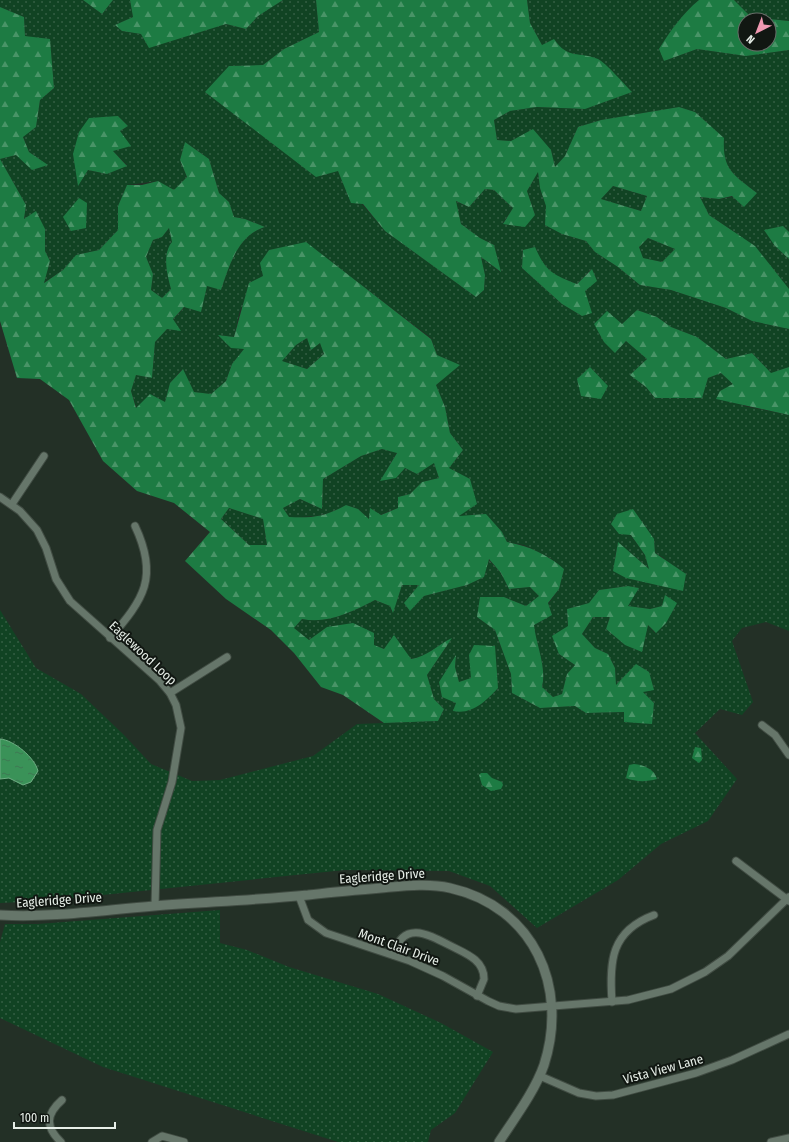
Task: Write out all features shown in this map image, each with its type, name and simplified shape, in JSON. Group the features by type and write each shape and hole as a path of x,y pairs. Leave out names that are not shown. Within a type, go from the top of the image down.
{"main road":[{"name":"Eagleridge Drive","path":"0,915 40,916 298,896 416,885 451,888 472,895 500,911 517,926 529,941 539,956 548,977 553,1006 553,1027 550,1044 540,1076 499,1142"}],"street":[{"path":"12,504 44,456"},
{"name":"Eaglewood Loop","path":"0,497 12,504 27,518 40,536 56,579 65,595 76,608 155,677 170,693 180,715 181,734 169,796 157,830 155,906"},
{"path":"110,638 136,605 145,583 146,557 142,542 135,526"},
{"path":"170,693 227,657"},
{"path":"762,725 775,735 789,755"},
{"path":"736,860 788,900"},
{"name":"Mont Clair Drive","path":"298,896 308,920 320,931 394,955 426,968 477,996 494,1004 508,1008 612,1002 660,993 683,984 705,972 745,940 788,900"},
{"path":"612,1002 610,966 615,948 631,927 643,919 654,915"},
{"path":"394,955 398,943 408,934 417,932 431,935 471,956 480,965 484,979 477,996"},
{"name":"Vista View Lane","path":"540,1076 579,1093 596,1096 613,1095 702,1071 732,1060 789,1034"},
{"path":"61,1142 51,1132 49,1122 54,1109 62,1100"},
{"path":"152,1142 162,1136 184,1142"},
{"path":"771,1142 789,1138"}],"shaded area":[{"path":"0,0 83,0 102,14 113,0 130,0 133,17 115,25 122,31 141,34 194,33 226,24 246,29 257,16 283,0 316,0 319,32 284,49 263,65 229,66 338,171 343,182 385,231 476,297 484,290 485,275 481,257 500,272 494,245 480,238 461,224 455,201 469,207 485,189 494,190 513,208 503,223 535,215 527,191 538,171 544,196 562,234 586,241 595,252 618,267 640,285 671,290 726,308 752,321 789,329 789,367 771,374 752,353 726,359 697,337 671,327 657,317 637,310 622,324 616,352 626,341 647,359 631,375 646,387 655,398 701,398 708,378 721,373 734,384 744,406 789,415 789,631 766,622 742,628 732,641 753,702 742,715 720,709 695,733 737,779 708,821 661,844 618,880 537,928 490,886 449,871 345,870 44,901 0,903 0,610 36,668 81,694 124,735 151,764 192,781 220,780 313,756 357,724 438,721 444,709 434,699 427,675 451,639 426,654 410,659 394,636 384,649 327,627 309,640 294,628 302,619 321,620 340,616 375,600 390,606 392,612 402,585 420,584 405,603 410,611 424,596 467,585 483,577 488,559 501,573 509,589 530,587 539,596 526,606 504,597 477,617 495,630 511,674 512,693 540,708 575,706 586,713 624,712 651,724 654,703 616,685 615,668 608,654 595,648 582,634 593,617 610,617 606,629 625,645 648,625 655,633 662,606 650,609 627,606 639,588 628,586 599,590 589,603 567,609 568,626 559,654 575,665 567,674 562,694 553,697 542,687 542,664 533,625 559,589 552,559 524,545 507,542 502,532 459,517 448,468 463,450 450,433 445,407 436,385 459,365 437,355 431,338 306,243 269,250 261,263 263,276 240,310 234,337 219,335 244,349 232,364 226,381 211,394 193,392 182,369 170,383 165,402 137,409 131,391 136,375 152,378 155,342 167,329 180,330 173,319 207,285 221,290 227,271 241,244 256,231 265,227 245,219 234,217 229,202 219,193 209,159 185,142 180,160 187,177 174,191 158,181 127,185 118,206 118,230 99,250 76,255 63,270 43,283 50,261 45,251 45,229 24,220 26,205 0,159 16,155 47,165 29,152 23,136 36,127 40,100 54,88 50,40 25,36 24,17 0,7","holes":["118,116 128,126 120,131 112,150 127,165 107,174 88,170 78,185 77,177","523,250 542,262 553,275 577,284 591,269 585,291 582,316 562,304 522,268","631,535 654,539 655,553 664,558 683,591 659,584 615,557 618,543 650,570 645,555","495,646 495,659 454,711 456,703 439,682 456,656 455,667 459,682 472,678 469,655"]},
{"path":"527,0 699,0 687,11 668,35 660,49 664,61 697,49 746,56 789,50 789,232 783,226 775,246 789,259 789,289 730,229 709,215 700,197 719,199 757,193 731,171 725,158 723,138 695,112 679,107 601,120 578,127 565,156 555,168 551,150 511,141 497,140 494,120 510,111 537,107 585,109 598,60 571,54 560,48 542,45 530,23"},
{"path":"734,0 789,0 789,21 777,20 777,12 746,12"},
{"path":"613,186 647,196 641,211 601,199"},
{"path":"169,228 172,242 167,271 171,289 162,298 151,290 153,274 146,257 153,240 162,237"},
{"path":"648,238 675,249 662,262 642,258 639,247"},
{"path":"307,338 311,349 320,342 324,354 307,369 281,361 296,345"},
{"path":"382,449 397,452 381,480 405,468 417,474 434,462 439,478 422,482 410,494 398,497 398,508 369,519 358,509 346,505 319,516 305,517 289,517 283,508 300,499 322,509 323,479 361,456"},
{"path":"229,508 263,519 267,545 249,545 221,519"},
{"path":"220,910 220,943 247,950 289,967 378,994 441,1023 493,1052 455,1113 431,1130 428,1142 338,1142 103,1067 0,1018 0,942 5,924 38,924"}],"green space":[{"path":"83,0 113,0 102,14"},
{"path":"130,0 283,0 258,16 246,29 226,24 149,48 141,34 122,31 115,25 133,17"},
{"path":"316,0 527,0 530,23 542,45 554,39 564,50 574,54 598,59 632,92 585,109 537,107 510,111 494,120 497,140 511,141 533,129 551,150 555,167 565,156 578,127 601,120 679,107 695,112 724,138 725,158 731,171 757,193 744,207 732,196 719,199 700,197 709,215 755,246 789,289 789,329 752,321 726,308 671,290 640,285 618,267 595,252 586,241 562,234 545,225 546,206 540,188 538,172 527,191 535,215 525,227 503,224 513,208 494,190 485,189 469,207 456,201 461,224 480,238 494,245 501,272 481,257 485,275 484,290 476,297 385,231 363,204 351,203 338,171 316,177 205,92 229,66 263,65 284,49 319,32","holes":["613,186 647,196 641,211 601,199","648,238 675,249 662,262 643,258 639,247"]},
{"path":"699,0 734,0 746,12 737,12 737,52 775,52 746,56 697,49 664,61 659,49 687,11"},
{"path":"0,7 24,17 25,36 50,39 54,88 40,100 36,127 23,137 29,152 48,165 32,170 16,155 0,159"},
{"path":"777,20 789,21 789,50 777,52"},
{"path":"118,116 128,126 120,131 131,146 113,151 127,166 107,174 88,170 78,186 73,154 79,132 89,118"},
{"path":"185,142 209,159 219,193 229,202 234,217 245,219 265,227 256,231 241,244 227,271 221,290 207,286 201,312 184,307 173,319 181,331 167,329 155,342 152,378 136,375 131,391 136,408 150,394 165,402 170,383 183,369 194,392 211,394 226,381 232,364 244,349 231,348 218,335 234,337 249,283 263,276 260,263 269,250 306,242 431,339 437,355 460,365 436,385 445,407 450,433 463,450 449,468 470,479 477,504 459,516 486,514 502,532 507,542 537,551 564,569 559,589 548,603 552,615 534,625 542,664 542,687 553,697 562,694 567,674 575,665 559,654 552,636 568,626 567,609 589,603 599,590 628,586 639,588 628,606 650,609 662,606 665,595 677,603 666,623 656,633 648,625 642,652 625,645 606,629 610,617 593,617 582,634 595,648 608,654 615,668 616,685 636,664 649,672 654,690 643,692 654,703 652,724 624,722 624,712 586,713 575,706 540,708 512,693 511,674 495,630 477,617 480,597 504,597 526,606 539,596 530,587 509,589 501,573 489,559 484,577 467,585 424,596 410,611 404,603 419,585 402,585 393,613 390,606 375,600 340,616 321,620 302,619 294,628 309,640 327,627 353,623 374,633 374,645 384,649 394,635 411,659 422,656 452,638 427,675 434,699 444,709 438,721 384,723 343,695 321,687 294,653 271,630 226,599 185,561 210,532 174,503 137,491 103,461 69,400 40,379 17,378 0,321 0,159 26,205 24,219 36,211 45,229 45,251 50,261 44,283 63,270 76,255 99,250 118,230 118,206 127,185 142,185 158,181 174,190 187,177 180,160","holes":["169,228 172,242 167,252 166,264 171,289 162,298 151,290 153,274 146,257 153,240 162,237","307,338 311,350 320,343 324,354 307,369 282,361 296,345","382,449 397,453 380,481 396,478 405,468 417,474 434,463 439,478 422,482 410,494 398,497 398,508 381,515 370,508 369,519 358,509 346,505 318,516 289,517 283,508 300,499 322,509 323,479 361,456","229,508 263,519 267,545 249,545 221,519 218,523"]},
{"path":"79,198 87,203 86,228 71,231 63,217"},
{"path":"783,226 789,232 789,259 775,246 764,230"},
{"path":"535,247 547,267 561,278 577,284 592,269 597,281 585,291 592,313 582,316 562,304 522,268 523,250"},
{"path":"637,310 657,317 671,327 697,337 726,359 752,353 771,373 789,367 789,415 716,399 720,391 733,384 721,373 708,378 702,398 655,398 646,387 630,375 647,359 626,341 615,353 604,342 594,324 607,311 622,324"},
{"path":"590,367 608,386 601,399 581,396 577,379"},
{"path":"633,509 654,539 655,553 686,574 683,591 626,578 613,571 618,542 649,569 645,555 631,535 619,534 611,524 617,514"},
{"path":"474,645 495,646 498,688 489,698 478,706 466,711 453,711 456,703 442,697 439,682 456,655 455,667 459,682 471,678 469,655"},
{"path":"695,747 701,748 702,760 699,763 692,758"},
{"path":"634,764 648,768 654,773 657,779 641,781 626,778 629,765"},
{"path":"481,773 487,773 492,778 502,782 503,785 501,789 491,791 482,785 479,775"}],"water":[{"path":"0,739 6,740 23,750 33,761 38,771 31,782 23,785 9,778 0,779"}]}
